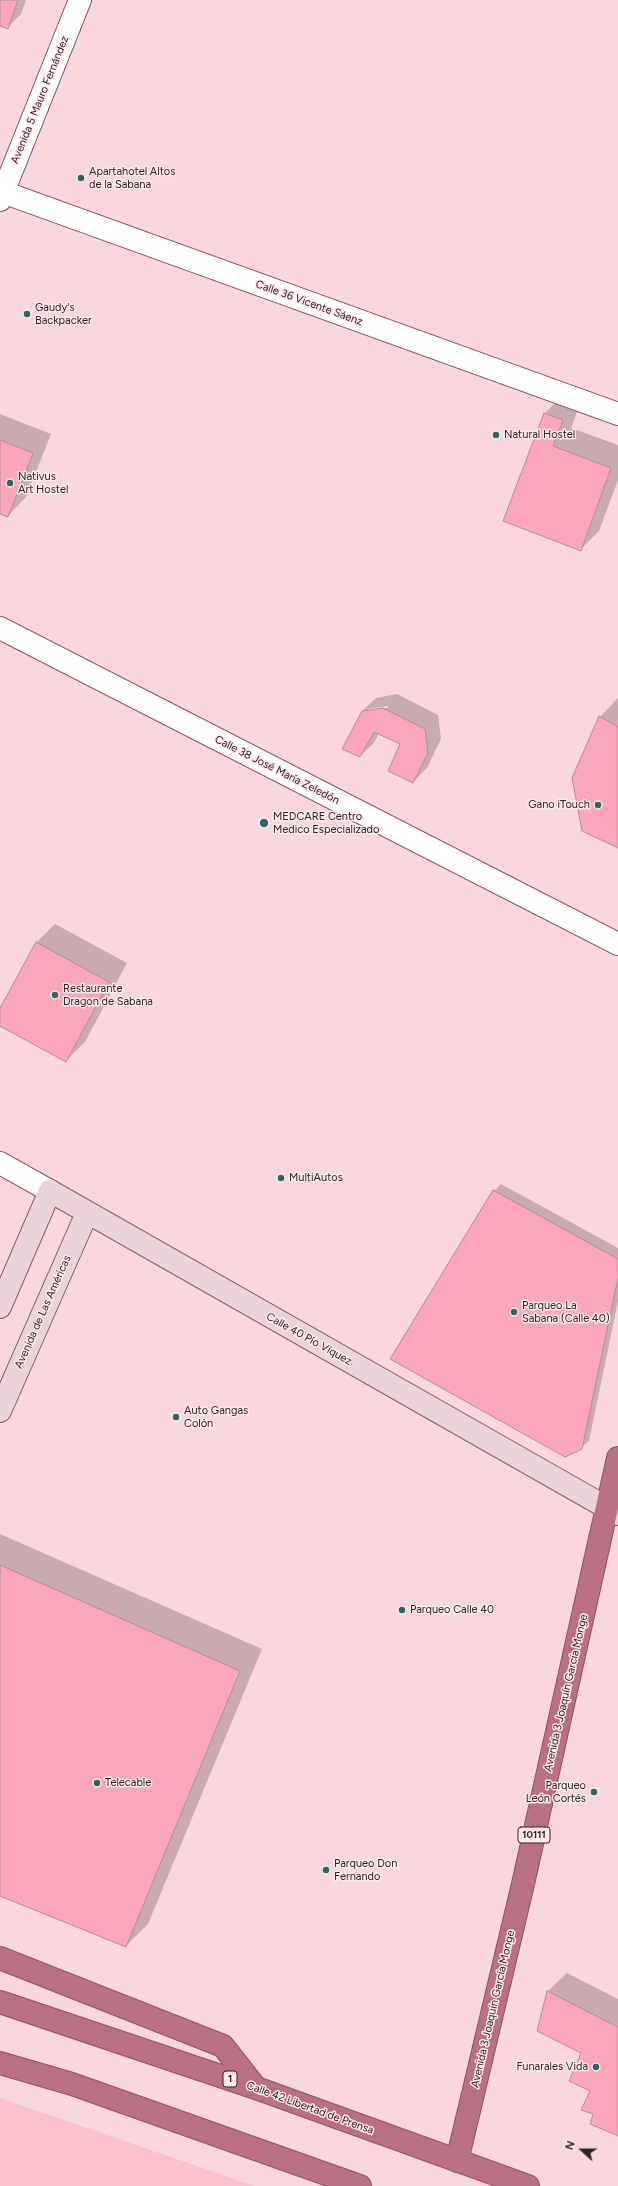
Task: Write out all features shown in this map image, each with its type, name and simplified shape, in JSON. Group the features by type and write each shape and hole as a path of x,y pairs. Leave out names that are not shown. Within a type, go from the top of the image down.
{"highway":[{"name":"Avenida 3 Joaquín García Monge","path":"457,2161 612,1511 618,1458"},
{"path":"0,1958 223,2046 256,2088"},
{"name":"Calle 42 Libertad de Prensa","path":"0,2002 256,2088 528,2186"},
{"path":"0,2063 72,2084 360,2186"}],"street":[{"name":"Avenida 5 Mauro Fernández","path":"1,195 80,0"},
{"name":"Calle 36 Vicente Sáenz","path":"1,195 618,414"},
{"name":"Calle 38 José María Zeledón","path":"0,628 618,944"},
{"name":"Calle 40 Pío Víquez","path":"0,1163 612,1511"},
{"path":"0,1307 50,1191"},
{"name":"Avenida de Las Américas","path":"0,1411 87,1213"}],"shaded area":[{"path":"0,2098 255,2186 0,2186"}],"building":[{"path":"0,0 18,0 8,29 0,26"},
{"path":"544,413 563,420 553,446 611,468 581,551 503,521"},
{"name":"Nativus Art Hostel","path":"0,440 33,453 8,517 0,514"},
{"path":"383,708 425,729 428,753 413,783 388,771 400,744 374,732 360,757 342,749 362,711"},
{"name":"Gano iTouch","path":"599,716 618,727 618,848 582,831 572,778"},
{"name":"Restaurante Dragon de Sabana","path":"36,942 109,982 66,1062 0,1026 0,1008"},
{"name":"Parqueo La Sabana (Calle 40)","path":"493,1190 618,1259 618,1278 582,1449 565,1457 390,1359"},
{"name":"Telecable","path":"0,1565 240,1671 126,1947 0,1896"},
{"name":"Funarales Vida","path":"547,1991 618,2027 618,2136 590,2124 593,2114 581,2110 590,2091 569,2081 581,2053 537,2031"}],"place":[{"name":"Apartahotel Altos de la Sabana","path":"81,178"},
{"name":"Gaudy's Backpacker","path":"27,314"},
{"name":"Natural Hostel","path":"496,435"},
{"name":"Nativus Art Hostel","path":"10,483"},
{"name":"Gano iTouch","path":"598,805"},
{"name":"MEDCARE Centro Medico Especializado","path":"264,823"},
{"name":"Restaurante Dragon de Sabana","path":"55,995"},
{"name":"MultiAutos","path":"281,1178"},
{"name":"Parqueo La Sabana (Calle 40)","path":"514,1312"},
{"name":"Auto Gangas Colón","path":"176,1417"},
{"name":"Parqueo Calle 40","path":"402,1610"},
{"name":"Telecable","path":"97,1783"},
{"name":"Parqueo León Cortés","path":"594,1792"},
{"name":"Parqueo Don Fernando","path":"326,1870"},
{"name":"Funarales Vida","path":"596,2067"}]}
